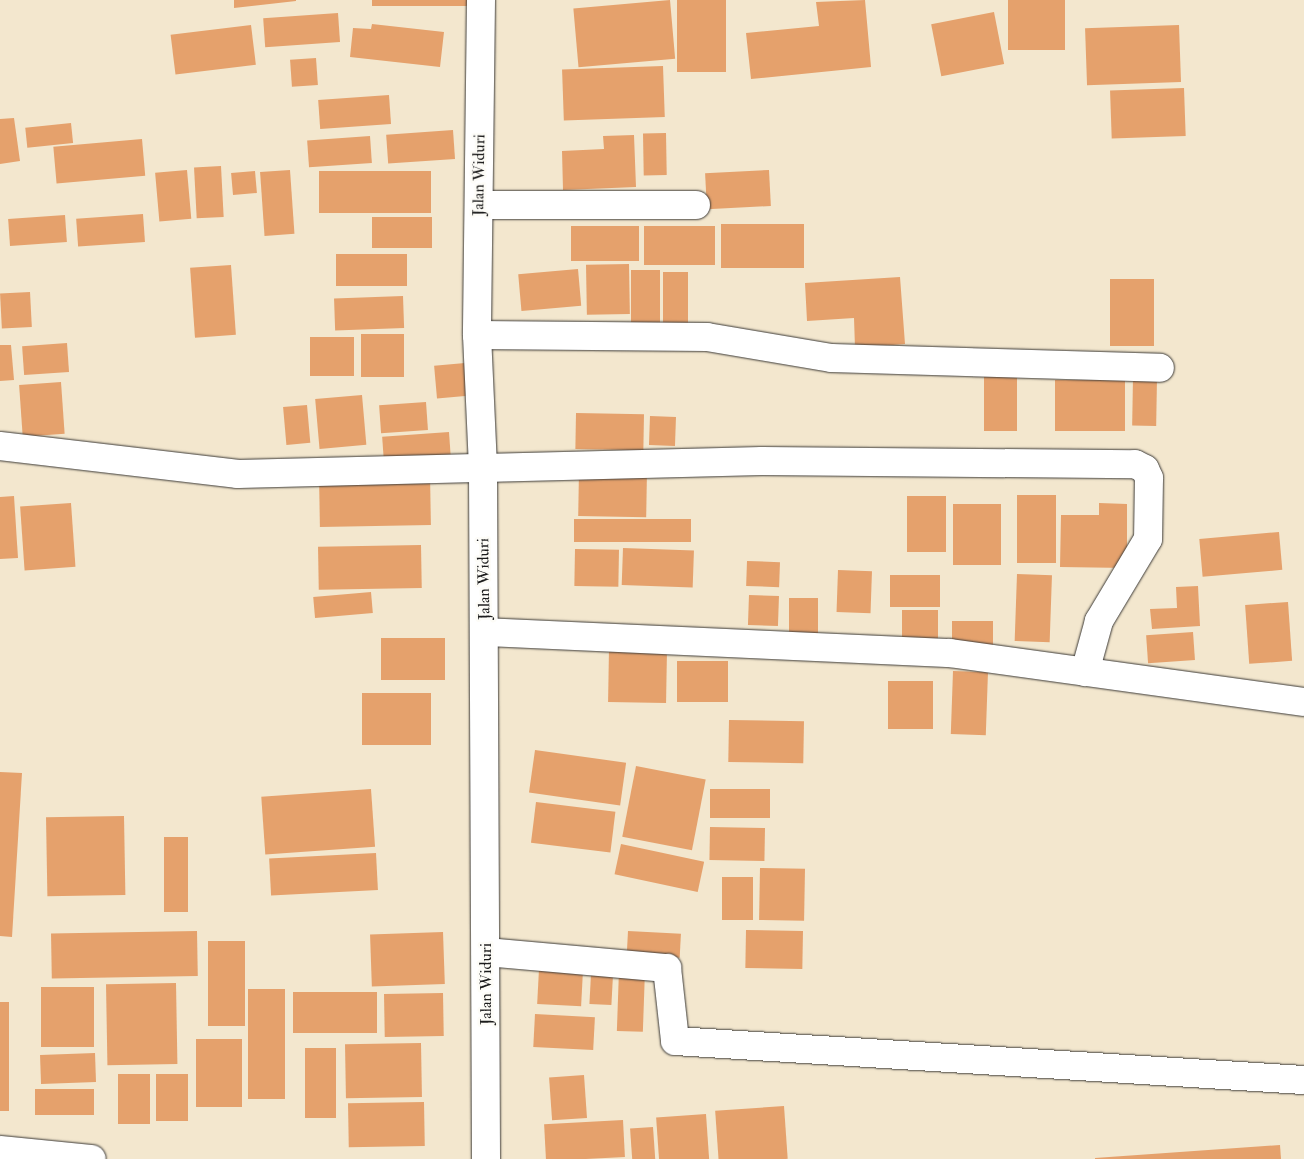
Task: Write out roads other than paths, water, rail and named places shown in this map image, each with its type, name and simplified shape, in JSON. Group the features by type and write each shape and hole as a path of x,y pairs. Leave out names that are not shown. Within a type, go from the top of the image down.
{"street":[{"name":"Jalan Widuri","path":"482,0 477,335 483,469 485,632 486,1159"},
{"path":"479,205 696,205"},
{"path":"477,335 707,337 831,358 1160,368"},
{"path":"0,446 238,474 772,461 1135,464 1145,469 1149,478 1148,539 1099,621 1085,672"},
{"path":"485,632 950,653 1304,702"},
{"path":"486,952 667,968 675,1041 1304,1080"},
{"path":"0,1150 92,1159"}]}
